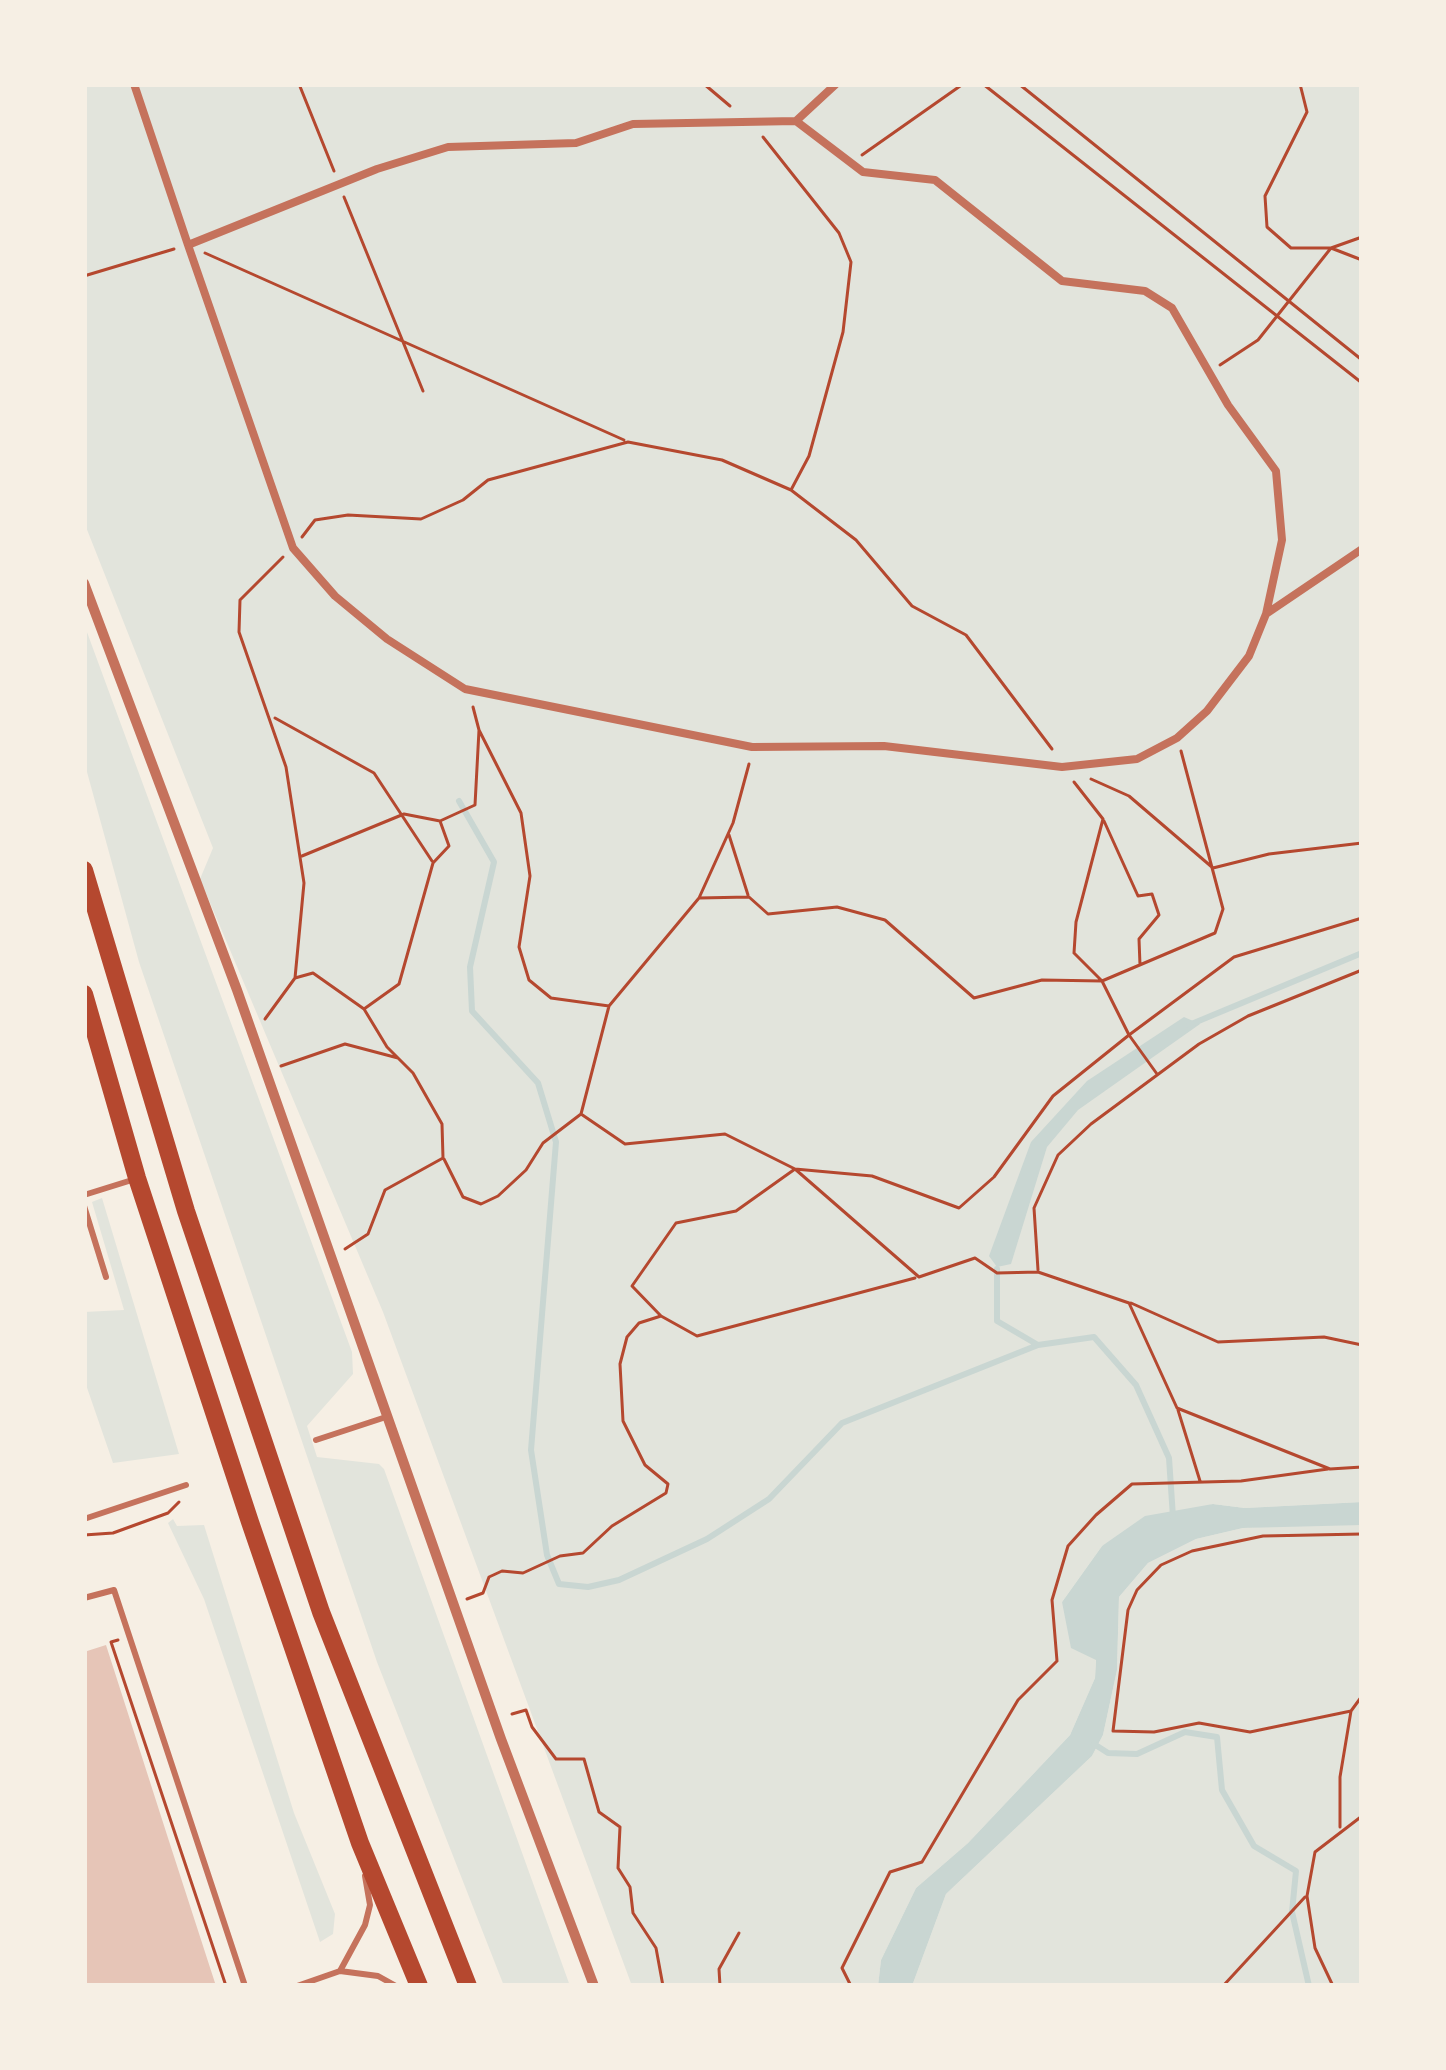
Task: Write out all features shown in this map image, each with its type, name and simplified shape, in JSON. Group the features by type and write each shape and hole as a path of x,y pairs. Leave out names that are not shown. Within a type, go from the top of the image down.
{"main road":[{"path":"84,870 186,1211 313,1590 468,1986"},
{"path":"84,994 136,1178 360,1843 419,1986"}],"street":[{"path":"134,84 188,245 293,548 335,596 387,639 465,688 752,747 923,748 1062,767 1137,759 1177,738 1207,711 1249,656 1266,614 1282,540 1283,506 1276,471 1210,371 1185,322 1159,297 1062,281 935,180 879,177 796,121 633,124 576,143 448,147 188,245"},
{"path":"796,121 836,84"},
{"path":"1266,614 1362,549"},
{"path":"84,583 250,1025 386,1417 594,1986"}],"lane":[{"path":"84,1195 136,1178"},
{"path":"84,1206 106,1277"},
{"path":"316,1440 386,1417"},
{"path":"84,1519 187,1488"},
{"path":"84,1598 114,1589 244,1986"},
{"path":"340,1971 361,1940 370,1905 360,1843"},
{"path":"297,1986 340,1971 378,1976 396,1986"}],"path":[{"path":"298,84 423,391"},
{"path":"704,84 750,122 839,233 850,262 843,332 808,456 791,490"},
{"path":"850,161 895,136 963,84"},
{"path":"983,84 1362,383"},
{"path":"1019,84 1362,360"},
{"path":"1300,84 1307,112 1265,196 1267,227 1291,248 1331,248 1362,237"},
{"path":"84,276 188,245 628,442 722,460 791,490 856,540 912,606 979,646 1103,819 1138,896 1152,894 1159,915 1139,939 1140,968"},
{"path":"1210,371 1258,340 1331,248"},
{"path":"1331,248 1362,260"},
{"path":"250,1025 263,1020 296,978 302,947 301,857 273,717 239,632 240,599 315,520 348,515 421,519 463,500 488,480 628,442"},
{"path":"465,688 479,730 521,813 530,876 519,947 529,980 551,998 609,1006"},
{"path":"273,717 374,773 433,862"},
{"path":"301,857 404,814 440,821 475,805 479,730"},
{"path":"729,833 749,897 768,914 837,907 884,920 974,998 1042,980 1102,981 1215,932 1223,909 1177,738"},
{"path":"296,978 313,973 364,1009 442,1124 443,1158 463,1197 482,1204 512,1183 543,1143 581,1114 609,1006 699,898 729,833 752,747"},
{"path":"1062,767 1129,796 1214,868"},
{"path":"465,802 469,809"},
{"path":"1103,819 1076,922 1074,953 1102,981 1130,1038 1156,1074"},
{"path":"364,1009 399,984 433,862 449,846 440,821"},
{"path":"1214,868 1269,854 1362,843"},
{"path":"699,898 749,897"},
{"path":"1362,918 1234,957 1053,1096 994,1177 959,1208 872,1176 795,1169 736,1211 676,1223 632,1286 661,1316 697,1336 975,1258 997,1273 1038,1272 1130,1303 1218,1342 1324,1337 1362,1345"},
{"path":"1038,1272 1034,1208 1058,1155 1156,1074 1248,1016 1362,970"},
{"path":"279,1066 345,1044 398,1058"},
{"path":"581,1114 625,1144 724,1134 795,1169 919,1277"},
{"path":"343,1250 368,1234 385,1190 443,1158"},
{"path":"1130,1303 1177,1408 1201,1483"},
{"path":"466,1600 484,1593 489,1577 502,1571 523,1573 560,1556 583,1553 612,1526 666,1493 668,1484 632,1444 623,1421 620,1364 627,1336 639,1323 661,1316"},
{"path":"1177,1408 1330,1469"},
{"path":"851,1986 842,1968 890,1872 922,1862 1018,1700 1057,1661 1052,1600 1068,1546 1132,1484 1201,1483 1362,1467"},
{"path":"84,1535 112,1533 168,1514 187,1488"},
{"path":"1351,1712 1250,1732 1198,1724 1154,1732 1113,1731 1128,1610 1137,1590 1161,1565 1192,1551 1263,1536 1362,1534"},
{"path":"130,1636 111,1642 226,1986"},
{"path":"1340,1829 1340,1777 1351,1712 1362,1696"},
{"path":"507,1715 526,1710 532,1727 556,1759 584,1759 599,1812 620,1827 618,1868 630,1887 633,1913 656,1948 663,1986"},
{"path":"1333,1986 1316,1948 1306,1896 1315,1852 1362,1816"},
{"path":"1223,1986 1306,1896"},
{"path":"720,1986 719,1969 739,1933"}],"shaded area":[{"path":"84,84 1362,84 1362,1502 1245,1508 1213,1504 1102,1546 1062,1602 1096,1659 1095,1678 1070,1735 968,1843 916,1888 881,1960 878,1986 632,1986 383,1312 200,879 213,848 84,522"},
{"path":"84,624 352,1352 353,1374 307,1426 317,1457 379,1464 384,1469 570,1986 504,1986 377,1662 139,962 84,761"},
{"path":"1184,1017 1200,1024 1078,1110 1047,1147 1011,1264 997,1267 989,1256 1031,1142 1087,1081"},
{"path":"102,1198 179,1454 113,1463 84,1379 84,1312 124,1310 92,1202"},
{"path":"1362,1502 1362,1525 1243,1528 1196,1539 1148,1563 1119,1597 1117,1670 1103,1735 1092,1756 946,1894 912,1986 878,1986 881,1960 916,1888 968,1843 1070,1735 1095,1678 1096,1660 1071,1648 1062,1602 1102,1546 1145,1516 1213,1504 1245,1508"},
{"path":"173,1519 177,1526 204,1525 294,1813 335,1914 333,1934 320,1942 204,1599 168,1523"},
{"path":"1362,1525 1362,1986 912,1986 946,1894 1092,1756 1103,1735 1117,1670 1119,1597 1148,1563 1196,1539 1243,1528"}],"building":[{"path":"106,1645 216,1986 84,1986 84,1652"}],"waterway":[{"path":"459,801 494,862 470,967 472,1011 538,1083 556,1142 531,1450 547,1555 559,1584 588,1587 619,1580 707,1539 769,1499 842,1423 1038,1345"},
{"path":"1189,1025 1362,953"},
{"path":"997,1269 997,1321 1038,1345 1094,1337 1136,1385 1169,1458 1173,1517"},
{"path":"1094,1744 1108,1753 1137,1754 1185,1732 1217,1737 1222,1790 1254,1846 1296,1871 1292,1912 1309,1986"}]}
